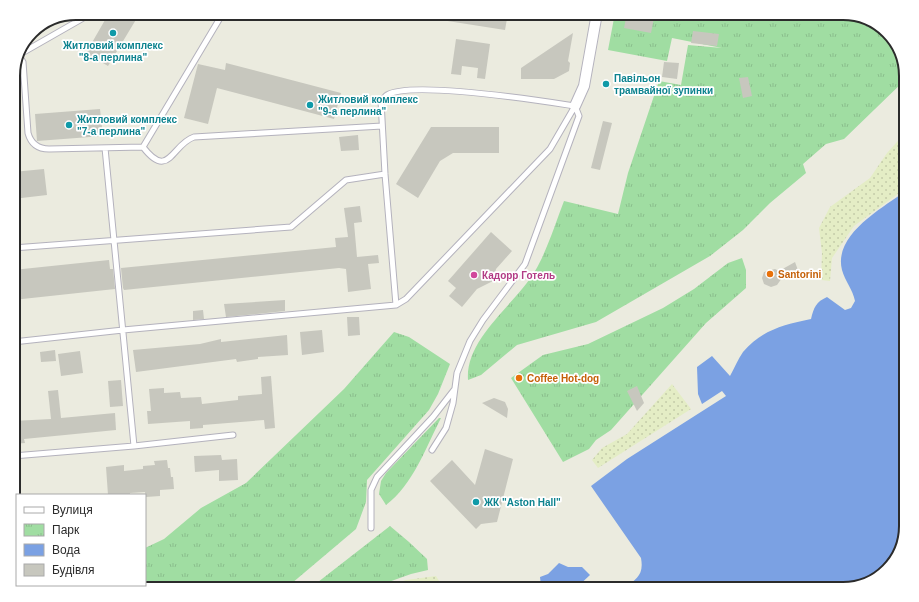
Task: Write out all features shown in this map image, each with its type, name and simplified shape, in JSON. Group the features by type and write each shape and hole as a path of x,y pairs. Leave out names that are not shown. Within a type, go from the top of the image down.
{"street":[{"path":"575,106 584,86 596,20"}],"lane":[{"path":"26,51 80,20"},
{"path":"143,147 219,20"},
{"path":"22,61 28,133 33,144 43,149 143,147 154,159 161,160 173,156 182,143 194,137 382,126"},
{"path":"396,306 382,126 381,102 387,94 416,89 514,97 575,106"},
{"path":"20,341 123,330 396,306 406,299 550,149 575,106"},
{"path":"432,450 446,428 457,373 470,341 483,320 525,264 579,116 575,106"},
{"path":"105,148 134,446"},
{"path":"20,248 291,227 346,180 385,174"},
{"path":"371,528 371,490 377,477 433,417 454,389"},
{"path":"20,455 134,446 233,435"}],"sand":[{"path":"899,140 899,193 854,226 832,258 830,281 821,280 822,253 819,228 830,207 870,178 887,153"},
{"path":"672,384 691,409 598,468 592,460 602,448 627,434"},
{"path":"436,576 440,582 400,582"}],"green space":[{"path":"614,20 850,20 874,29 885,39 895,55 899,69 899,86 844,139 826,144 803,164 806,173 770,203 743,230 710,256 596,322 517,345 481,375 468,380 469,365 474,350 493,322 526,284 535,271 547,246 564,201 618,214 628,173 659,81 681,85 688,45 722,48 672,38 667,61 608,50"},
{"path":"742,258 746,270 746,288 706,323 611,430 596,440 589,449 563,462 511,378 543,355 588,344 663,308 694,289 728,263"},
{"path":"394,332 409,337 450,364 438,394 429,410 367,480 366,502 356,529 293,582 146,582 146,548 164,539 201,508 246,483 344,389"},
{"path":"439,418 441,418 418,465 396,497 386,505 379,494 381,481 386,473"},
{"path":"390,526 427,559 428,570 389,582 318,582"}],"water":[{"path":"899,196 899,533 890,557 880,568 871,574 864,578 850,582 632,582 640,572 642,564 641,558 591,486 627,459 726,396 722,391 702,404 698,394 697,367 712,356 730,376 743,352 758,338 774,329 811,319 816,305 823,299 827,297 845,310 851,308 855,301 853,293 842,270 841,257 845,245 852,234 862,224"},
{"path":"559,563 568,567 582,567 590,575 582,582 541,582 540,577 548,574"}],"building":[{"name":"Житловий комплекс \"8-а перлина\"","path":"105,20 136,20 108,66 86,53"},
{"path":"441,20 507,20 505,30"},
{"path":"626,20 654,20 651,33 624,28"},
{"path":"693,31 719,34 717,46 691,43"},
{"path":"573,33 568,61 570,63 569,71 554,79 521,79 521,68"},
{"path":"456,39 490,44 485,79 477,78 478,68 462,66 461,75 451,74"},
{"path":"664,62 679,63 677,79 662,77"},
{"name":"Житловий комплекс \"9-а перлина\"","path":"226,63 341,93 334,119 217,88 208,124 184,118 198,64 225,70"},
{"path":"748,77 752,96 743,98 739,78"},
{"name":"Житловий комплекс \"7-а перлина\"","path":"100,109 103,136 37,141 35,114"},
{"path":"603,121 612,123 600,170 591,168"},
{"path":"431,127 499,127 499,153 453,153 440,161 418,198 396,184"},
{"path":"358,135 359,150 341,151 339,137"},
{"path":"44,169 47,195 20,198 20,171"},
{"path":"360,206 362,222 354,223 357,257 378,255 379,263 368,264 371,289 348,292 346,269 339,268 124,290 123,288 121,268 336,247 335,238 348,237 344,208"},
{"name":"Кадорр Готель","path":"491,232 512,251 496,269 493,281 477,289 462,307 449,296 456,288 448,281"},
{"path":"109,260 110,269 113,269 115,289 20,299 20,269"},
{"path":"795,262 799,273 782,278 777,285 771,287 764,284 762,278 764,272 775,269 779,271"},
{"path":"285,300 285,311 226,317 224,304"},
{"path":"203,310 204,319 193,320 193,311"},
{"path":"347,317 359,317 360,335 348,336"},
{"path":"322,330 324,352 302,355 300,332"},
{"path":"287,335 288,355 258,357 258,359 237,362 236,359 136,372 133,350 200,344 221,339 221,342"},
{"path":"55,350 56,361 41,362 40,352"},
{"path":"80,351 83,373 61,376 58,354"},
{"path":"271,376 275,428 265,429 264,420 203,425 203,428 190,429 190,421 148,424 147,411 151,411 149,389 164,388 164,393 180,392 181,398 201,397 202,404 238,400 238,396 262,394 261,377"},
{"path":"121,380 123,406 110,407 108,381"},
{"path":"637,386 644,403 637,411 627,391"},
{"path":"58,390 61,418 115,413 116,430 24,439 25,443 20,443 20,421 51,419 48,391"},
{"path":"494,398 505,402 508,409 507,418 482,403"},
{"name":"ЖК \"Aston Hall\"","path":"485,449 513,459 497,522 481,524 476,529 430,481 452,460 475,485"},
{"path":"221,455 222,460 237,459 238,480 219,481 219,470 195,472 194,456"},
{"path":"167,460 171,477 173,477 174,489 160,490 160,496 146,497 145,492 108,494 106,467 124,465 124,471 143,469 143,466 155,465 154,461"}],"place":[{"name":"Житловий комплекс \"8-а перлина\"","path":"113,33"},
{"name":"Павільон трамвайної зупинки","path":"606,84"},
{"name":"Житловий комплекс \"9-а перлина\"","path":"310,105"},
{"name":"Житловий комплекс \"7-а перлина\"","path":"69,125"},
{"name":"Santorini","path":"770,274"},
{"name":"Кадорр Готель","path":"474,275"},
{"name":"Coffee Hot-dog","path":"519,378"},
{"name":"ЖК \"Aston Hall\"","path":"476,502"}]}
